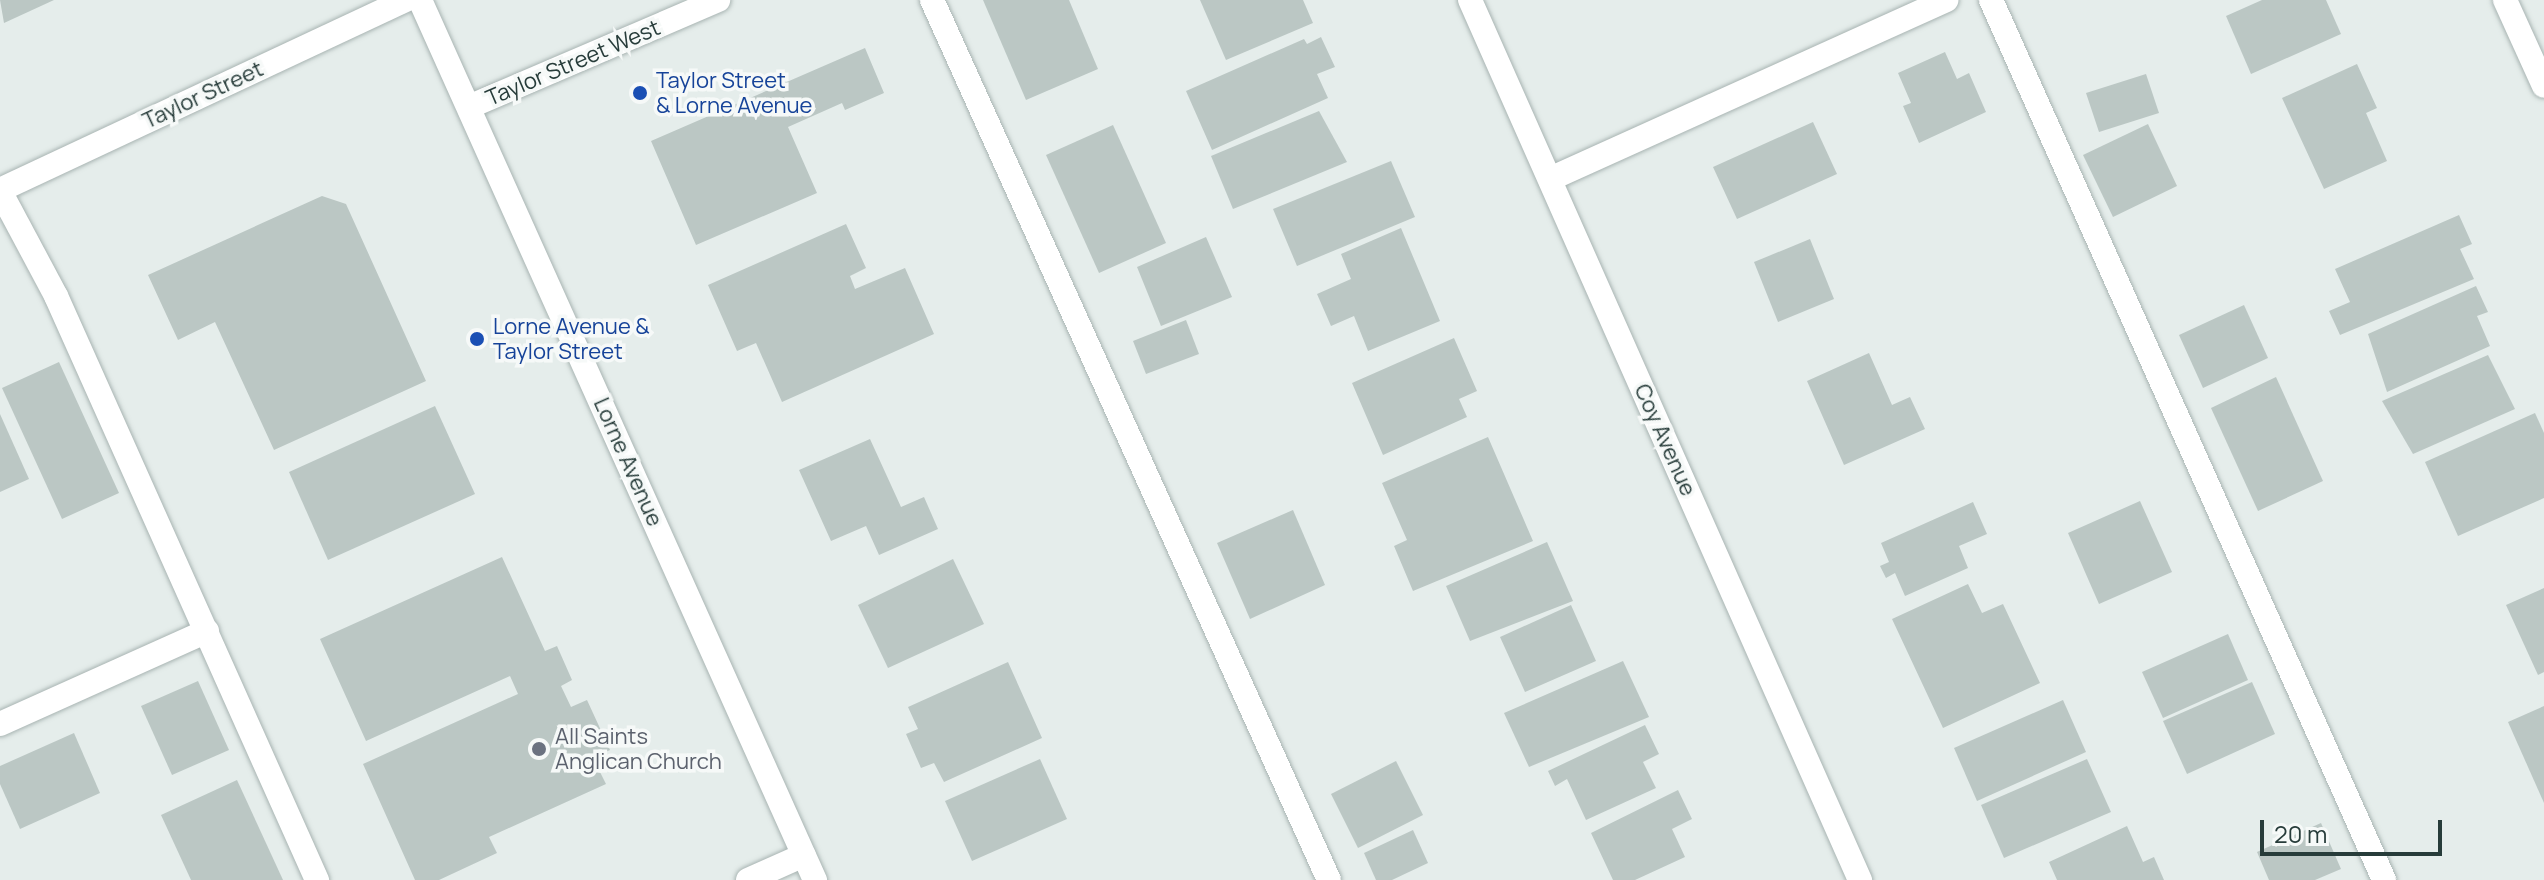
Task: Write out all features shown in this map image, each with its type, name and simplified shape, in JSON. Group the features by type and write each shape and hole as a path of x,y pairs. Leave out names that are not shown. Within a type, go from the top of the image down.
{"main road":[{"name":"Taylor Street","path":"0,191 406,0"},
{"name":"Lorne Avenue","path":"420,0 471,106 815,880"},
{"name":"Taylor Street West","path":"471,106 718,0"},
{"path":"932,0 1329,880"},
{"name":"Coy Avenue","path":"1470,0 1860,880"},
{"path":"1550,179 1946,0"},
{"path":"1991,0 2384,880"},
{"path":"2505,0 2544,86"},
{"path":"0,191 56,296 317,880"},
{"path":"0,724 207,631"},
{"path":"748,880 804,855"}],"building":[{"path":"0,0 54,0 4,23"},
{"path":"983,0 1069,0 1098,69 1026,100"},
{"path":"1200,0 1303,0 1313,23 1226,60"},
{"path":"2262,0 2326,0 2341,34 2251,74 2226,16"},
{"path":"1321,37 1335,67 1317,74 1328,98 1212,150 1186,91 1304,39 1307,44"},
{"path":"865,48 884,93 845,110 842,103 788,127 817,193 696,245 651,141"},
{"path":"1945,52 1957,79 1969,73 1986,112 1919,143 1903,106 1911,103 1898,73"},
{"path":"2357,64 2377,108 2366,113 2387,161 2324,189 2282,98"},
{"path":"2146,74 2159,113 2099,132 2086,93"},
{"path":"1319,111 1347,162 1233,209 1211,156"},
{"path":"1813,122 1837,174 1737,219 1713,167"},
{"path":"2148,124 2177,186 2113,217 2083,155"},
{"path":"1113,125 1166,243 1099,273 1046,155"},
{"path":"1391,161 1415,217 1297,266 1273,209"},
{"path":"322,196 346,204 426,381 274,450 215,322 178,340 148,275"},
{"path":"2459,215 2472,244 2460,249 2474,279 2340,335 2329,311 2350,302 2335,269"},
{"path":"846,224 866,268 850,276 855,289 905,268 934,334 782,402 756,343 737,351 708,285"},
{"path":"1401,228 1440,321 1368,351 1354,316 1331,326 1317,294 1351,279 1341,254"},
{"path":"1206,237 1232,297 1161,326 1137,267"},
{"path":"1810,239 1834,299 1778,322 1754,262"},
{"path":"2476,286 2488,312 2477,316 2490,346 2387,392 2368,334"},
{"path":"2244,305 2268,358 2203,388 2179,335"},
{"path":"1186,320 1199,354 1146,374 1133,341"},
{"path":"1454,338 1477,391 1459,399 1467,417 1383,455 1352,383"},
{"path":"1869,353 1892,405 1910,397 1925,429 1844,465 1807,381"},
{"path":"2488,355 2515,409 2413,454 2382,401"},
{"path":"59,362 119,493 62,519 2,388"},
{"path":"2276,377 2323,481 2258,511 2211,408"},
{"path":"435,406 475,494 328,560 289,472"},
{"path":"2535,413 2544,433 2544,498 2458,536 2425,462"},
{"path":"0,414 29,479 0,492"},
{"path":"1488,437 1533,541 1413,591 1394,546 1407,540 1382,483"},
{"path":"870,439 901,507 924,497 938,529 879,555 866,526 831,541 799,470"},
{"path":"2140,501 2172,572 2099,604 2068,533"},
{"path":"1973,502 1987,534 1959,546 1968,568 1905,596 1895,573 1886,578 1880,566 1889,562 1881,543"},
{"path":"1293,510 1325,585 1250,619 1217,543"},
{"path":"1547,542 1573,601 1470,641 1446,586"},
{"path":"502,557 545,651 557,646 572,680 561,686 571,707 587,700 610,750 593,758 606,784 489,837 497,853 439,880 415,880 363,764 518,694 510,676 366,741 320,639"},
{"path":"953,559 984,624 888,668 858,605"},
{"path":"1968,584 1982,613 2003,604 2040,683 1943,728 1892,619"},
{"path":"2544,588 2544,672 2538,675 2506,605"},
{"path":"1571,605 1596,661 1525,692 1500,637"},
{"path":"2228,634 2248,680 2163,718 2142,672"},
{"path":"1623,661 1649,717 1529,767 1504,713"},
{"path":"1008,662 1042,738 944,782 934,763 921,768 906,734 918,729 908,707"},
{"path":"198,681 229,750 172,775 141,706"},
{"path":"2252,682 2275,734 2187,774 2163,721"},
{"path":"2063,700 2086,752 1977,801 1954,748"},
{"path":"2544,706 2544,803 2508,722"},
{"path":"1645,725 1659,754 1643,762 1656,788 1586,820 1567,779 1555,786 1548,771"},
{"path":"74,733 100,793 20,829 0,784 0,766"},
{"path":"1040,759 1067,819 972,861 945,801"},
{"path":"2087,759 2111,812 2004,858 1981,805"},
{"path":"1396,761 1423,815 1358,848 1331,794"},
{"path":"237,780 283,880 191,880 161,815"},
{"path":"1678,790 1692,819 1672,829 1685,857 1635,880 1613,880 1591,833"},
{"path":"2321,823 2341,869 2315,880 2269,880 2257,852"},
{"path":"2127,826 2143,862 2154,857 2164,880 2057,880 2049,862"},
{"path":"1413,830 1428,863 1392,880 1376,880 1364,853"}],"place":[{"name":"Taylor Street & Lorne Avenue","path":"640,93"},
{"name":"Lorne Avenue & Taylor Street","path":"477,339"},
{"name":"All Saints Anglican Church","path":"539,749"}]}
